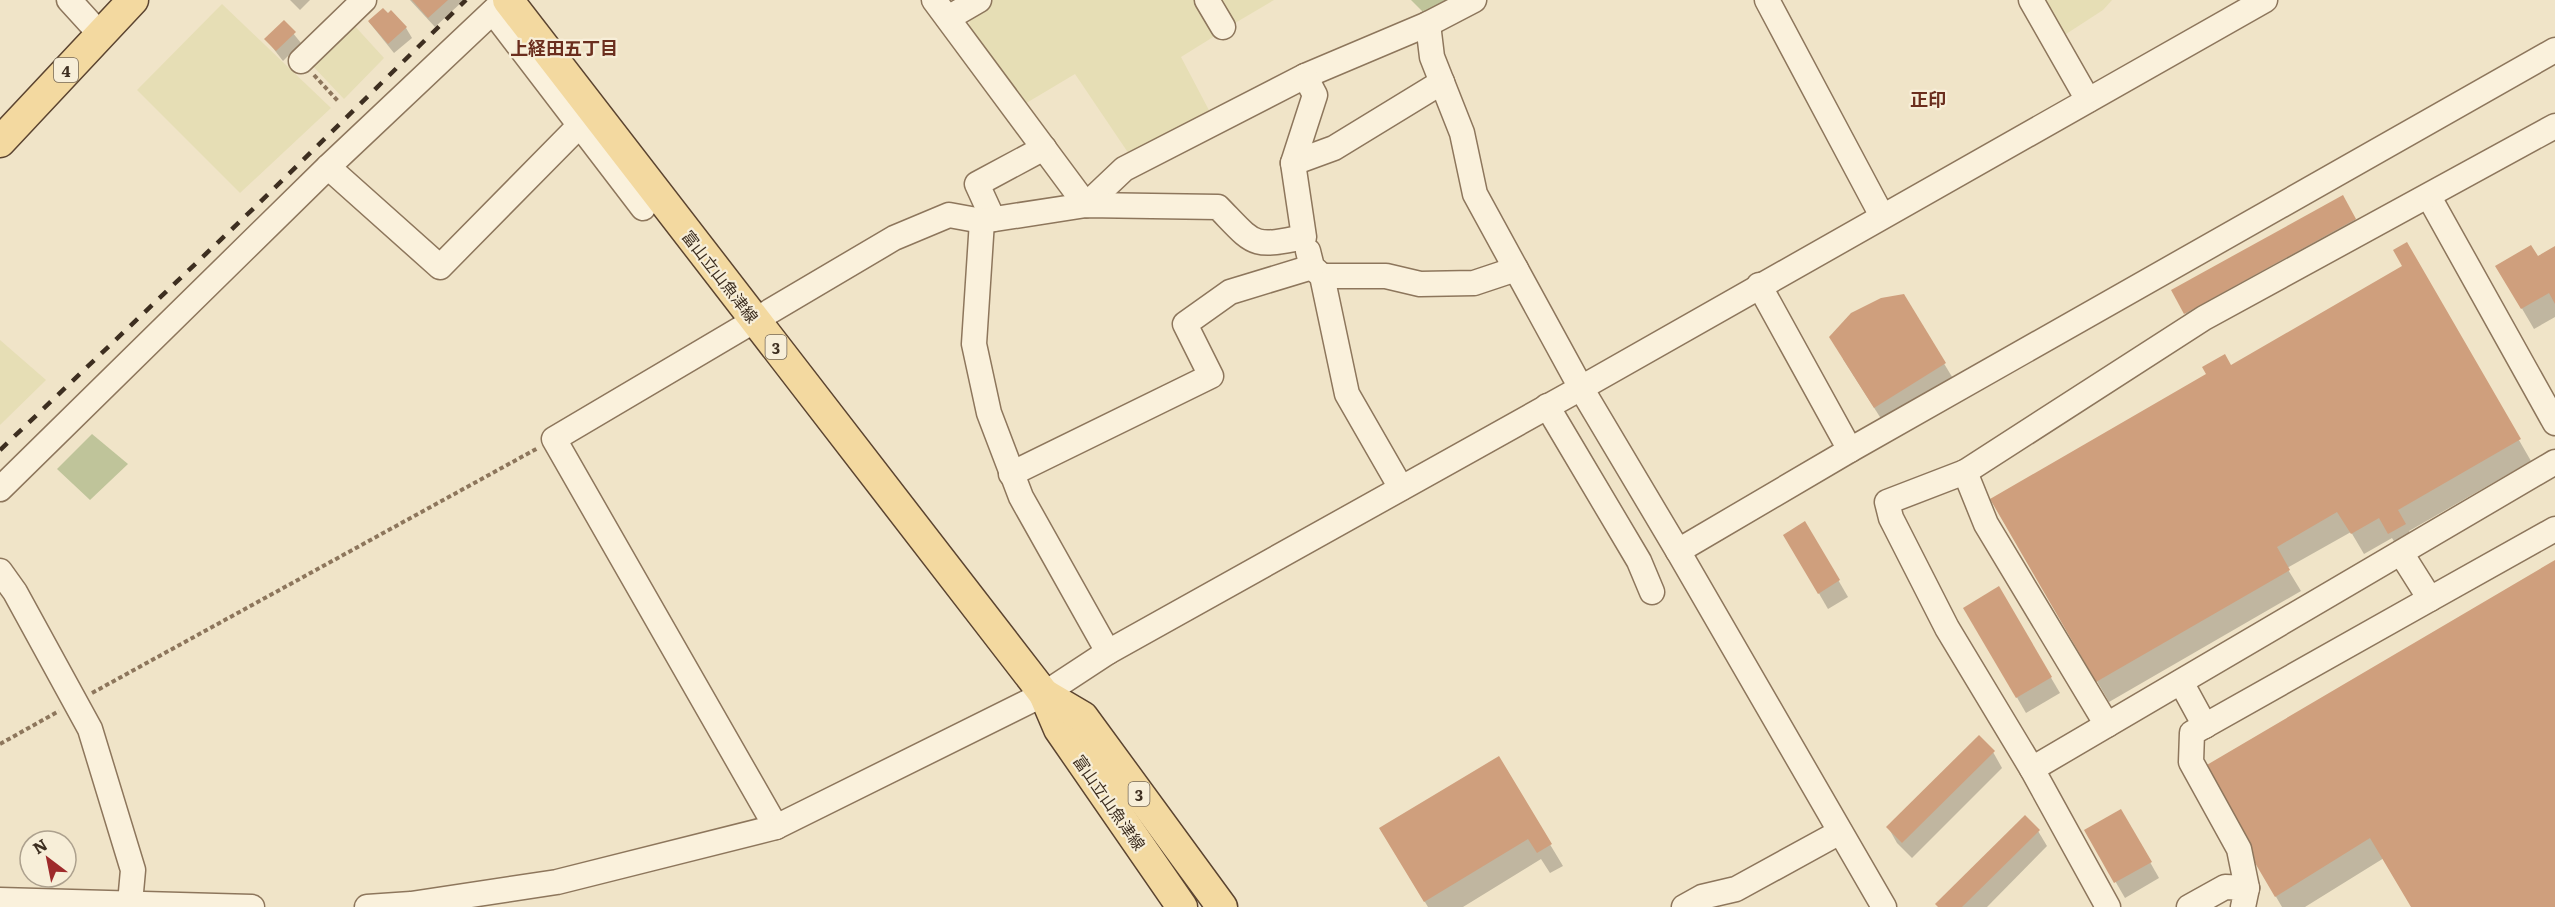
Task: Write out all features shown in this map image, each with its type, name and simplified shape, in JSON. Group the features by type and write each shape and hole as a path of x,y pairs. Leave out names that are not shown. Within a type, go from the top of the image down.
{"main road":[{"name":"4","path":"0,142 133,0"},
{"name":"富山立山魚津線","path":"502,4 756,321 1044,694 1059,729 1182,907"},
{"name":"富山立山魚津線","path":"1044,694 1083,717 1222,907"}],"street":[{"path":"69,0 100,34"},
{"path":"301,62 364,0"},
{"path":"979,0 941,9 1086,205"},
{"path":"1207,0 1223,27"},
{"path":"1086,205 1124,170 1305,76 1428,24 1474,0"},
{"path":"1767,0 1882,216"},
{"path":"2031,0 2088,100"},
{"path":"367,907 411,904 557,882 776,827 1044,694 1108,652 1581,388 2265,0"},
{"path":"0,489 328,167 502,4 579,126 643,208"},
{"path":"1428,24 1432,57 1462,133 1475,194 1581,388 1884,907"},
{"path":"1678,551 1850,450 2555,50"},
{"path":"1305,76 1315,95 1293,164 1304,237 1317,272 1347,394 1401,488"},
{"path":"1293,164 1335,148 1442,82"},
{"path":"328,167 440,267 579,126"},
{"path":"2108,907 2032,770 1947,628 1891,518 1887,502 1965,472 2204,318 2429,197 2555,126"},
{"path":"1044,148 977,184 988,220 974,344 989,413 1021,497 1108,652"},
{"path":"2429,197 2555,423"},
{"path":"776,827 554,439 894,238 949,215 988,220 1086,205 1218,207 1251,240 1269,244 1304,237"},
{"path":"1011,474 1211,376 1185,324 1230,292 1317,272 1386,276 1420,284 1474,283 1516,269"},
{"path":"1759,285 1850,450"},
{"path":"1547,406 1639,561 1652,592"},
{"path":"2032,770 2555,462"},
{"path":"1965,472 1986,524 2107,725"},
{"path":"2245,897 2239,849 2191,762 2192,733 2555,529"},
{"path":"2401,553 2430,599"},
{"path":"0,571 15,592 90,729 133,870 130,903"},
{"path":"2181,682 2205,726"},
{"path":"1684,907 1702,897 1736,889 1840,832"},
{"path":"2189,907 2225,887 2245,897"},
{"path":"0,900 22,904 130,903 252,907"}],"path":[{"path":"301,62 338,101"},
{"path":"0,744 554,439"}],"shaded area":[{"path":"992,0 1199,0 1218,34 1181,57 1212,116 1131,157 1075,74 1023,105 969,34 970,12"},
{"path":"1215,0 1274,0 1230,26"},
{"path":"2041,0 2112,0 2103,10 2063,36"},
{"path":"222,4 331,108 240,193 137,90"},
{"path":"352,23 384,58 344,99 310,63"},
{"path":"0,340 46,380 0,425"}],"green space":[{"path":"1411,0 1463,0 1428,17"},
{"path":"92,434 128,464 90,500 57,469"}],"building":[{"path":"412,0 448,0 428,18"},
{"path":"383,8 388,13 391,10 407,27 388,44 368,21"},
{"path":"284,20 296,32 276,51 264,39"},
{"path":"2343,195 2356,219 2184,314 2171,290"},
{"path":"2407,242 2521,439 2398,510 2406,524 2388,534 2379,518 2351,534 2337,512 2277,547 2290,570 2096,682 1990,499 2206,374 2202,367 2225,354 2231,365 2402,266 2393,250"},
{"path":"2531,245 2538,256 2555,246 2555,304 2549,293 2521,309 2495,266"},
{"path":"1904,294 1946,363 1874,408 1829,337 1851,313 1881,298"},
{"path":"1805,521 1840,580 1818,594 1783,535"},
{"path":"2555,560 2555,907 2411,907 2370,838 2275,897 2200,769"},
{"path":"1999,586 2052,677 2016,698 1963,608"},
{"path":"1979,735 1995,751 1902,843 1886,827"},
{"path":"1499,756 1552,844 1537,853 1528,839 1424,902 1379,828"},
{"path":"2121,809 2152,862 2114,883 2084,830"},
{"path":"2025,815 2040,830 1962,907 1938,907 1935,904"}],"railway":[{"path":"0,450 254,208 466,0"}],"district":[{"name":"上経田五丁目","path":"564,47"},
{"name":"正印","path":"1928,98"}]}
